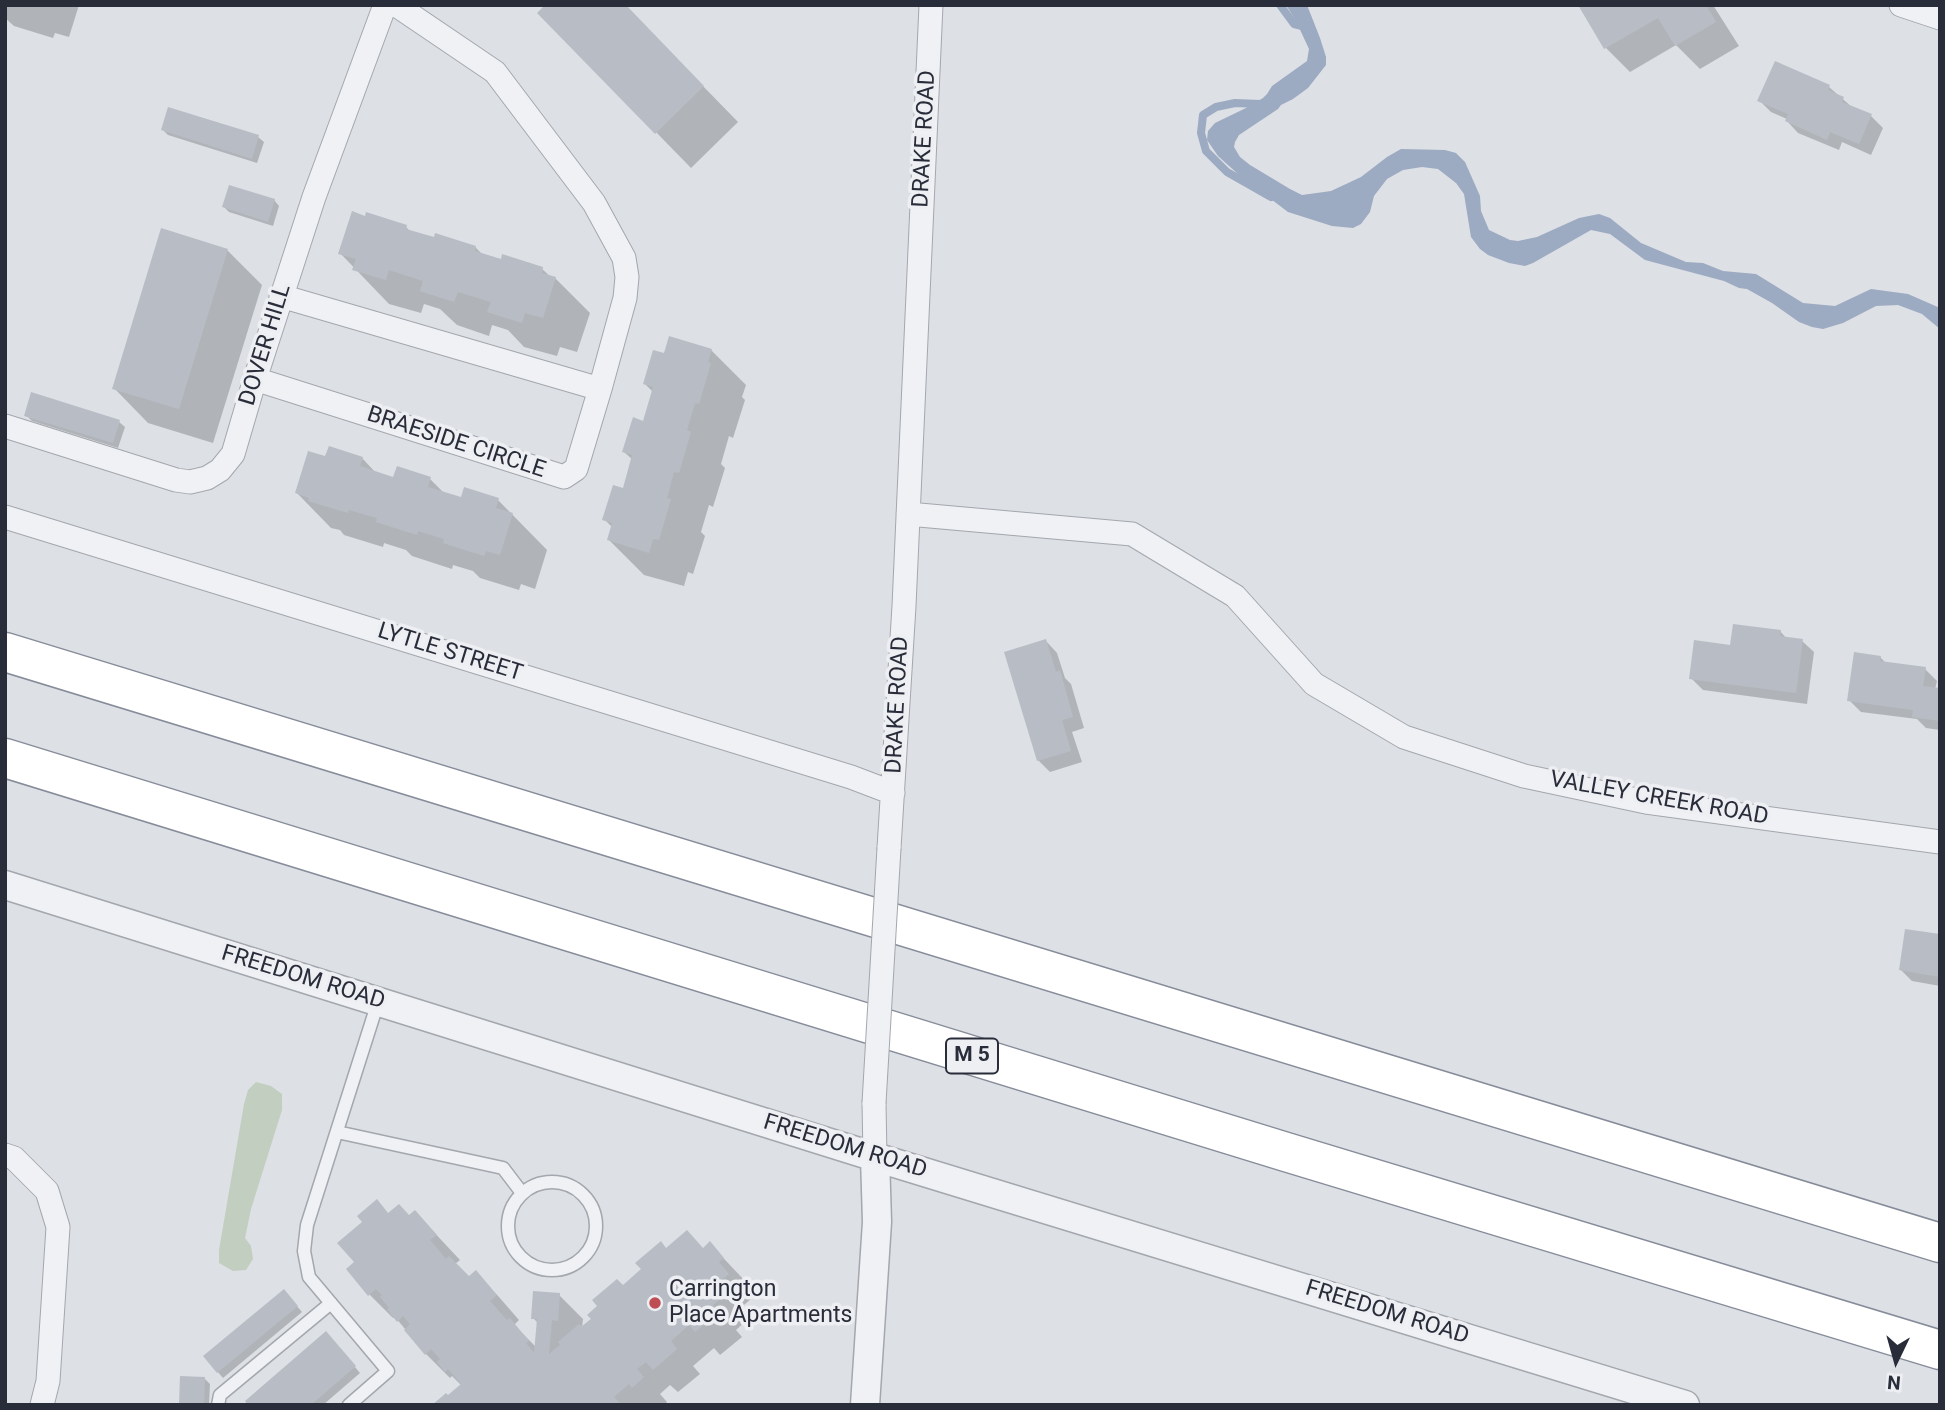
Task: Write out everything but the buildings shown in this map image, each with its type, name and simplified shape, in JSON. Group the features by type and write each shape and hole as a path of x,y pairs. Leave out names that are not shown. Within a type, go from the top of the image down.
{"highway":[{"path":"5,652 1940,1243"},
{"name":"M 5","path":"5,758 1940,1350"}],"street":[{"name":"DOVER HILL","path":"5,426 176,480 190,482 207,478 220,470 233,454 314,197 385,5"},
{"name":"BRAESIDE CIRCLE","path":"255,379 564,477 576,469 625,298 627,277 624,258 594,203 495,72 396,5"},
{"name":"DRAKE ROAD","path":"865,1405 877,1222 874,1104 908,514 931,5"},
{"path":"1901,5 1940,18"},
{"path":"281,296 600,389"},
{"name":"VALLEY CREEK ROAD","path":"908,514 1132,534 1235,596 1314,684 1404,737 1524,776 1646,802 1940,842"},
{"name":"LYTLE STREET","path":"5,517 784,756 893,793"},
{"name":"FREEDOM ROAD","path":"5,885 875,1157 1685,1405"},
{"path":"5,1155 15,1158 47,1191 58,1227 48,1381 42,1405"}],"lane":[{"path":"349,1405 388,1371 309,1277 304,1251 307,1225 378,1002"},
{"path":"337,1132 503,1168 522,1193"},
{"path":"554,1181 571,1186 585,1196 594,1212 596,1229 592,1245 581,1259 566,1268 549,1270 532,1266 518,1255 509,1240 507,1223 512,1206 522,1193 537,1184 554,1181"},
{"path":"218,1405 220,1395 331,1303"}],"green space":[{"path":"256,1082 271,1086 282,1094 282,1110 251,1209 245,1238 251,1246 253,1259 246,1270 233,1271 219,1263 219,1250 244,1104 248,1090"}],"water":[{"path":"1286,5 1307,5 1320,38 1326,65 1308,88 1239,135 1234,147 1240,157 1250,165 1302,195 1331,191 1361,177 1401,149 1445,150 1456,153 1465,162 1480,196 1481,211 1489,230 1510,240 1537,237 1579,218 1599,214 1610,218 1641,243 1686,262 1703,263 1723,271 1756,274 1803,303 1835,306 1871,289 1908,294 1940,308 1940,329 1922,314 1898,305 1876,306 1843,323 1823,329 1812,327 1799,322 1747,289 1645,260 1610,234 1591,230 1533,263 1525,266 1509,263 1480,249 1471,237 1464,194 1456,183 1438,169 1422,167 1403,170 1387,179 1374,196 1370,212 1361,224 1353,228 1332,226 1288,212 1238,174 1218,156 1207,140 1208,131 1215,123 1263,98 1272,86 1307,61 1309,49"}],"waterway":[{"path":"1280,5 1294,24 1307,29"},
{"path":"1260,104 1235,103 1216,107 1203,115 1201,133 1206,151 1227,172 1271,197"}],"place":[{"name":"Carrington Place Apartments","path":"655,1303"}]}
